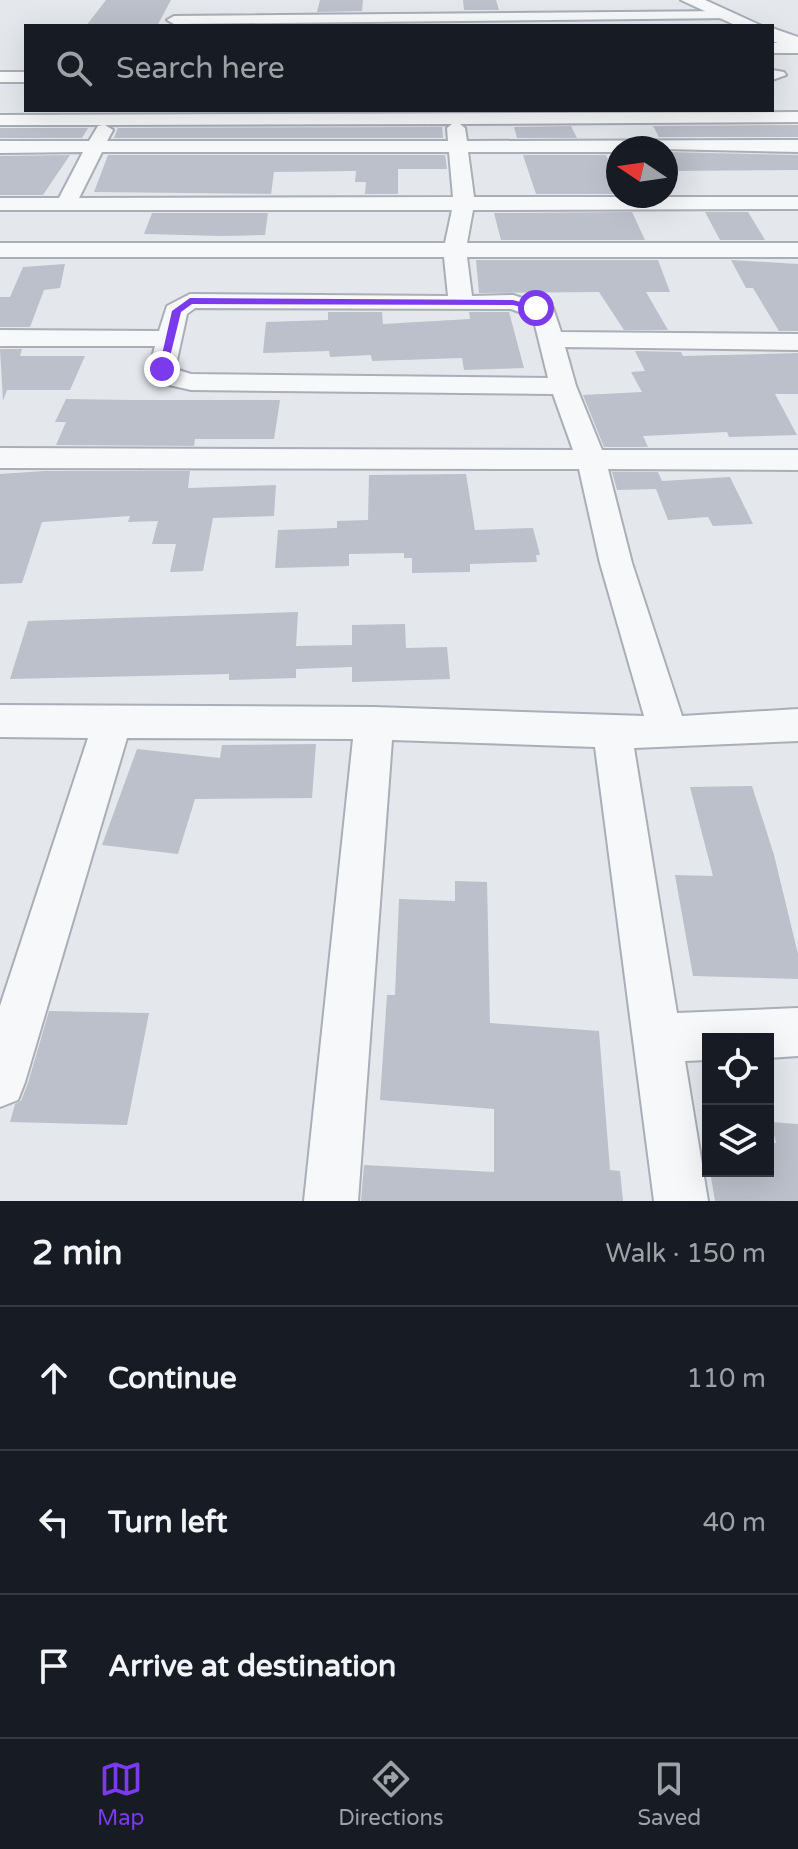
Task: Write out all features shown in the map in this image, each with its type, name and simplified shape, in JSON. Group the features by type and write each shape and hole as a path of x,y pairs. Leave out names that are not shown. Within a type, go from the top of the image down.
{"street":[{"path":"411,0 411,22"},
{"path":"594,0 595,22"},
{"path":"690,0 748,24"},
{"path":"182,5 172,23 595,22 728,15"},
{"path":"774,35 798,46"},
{"path":"774,48 798,46"},
{"path":"0,77 24,77"},
{"path":"66,204 112,114"},
{"path":"0,120 112,114 798,117"},
{"path":"454,114 464,202 455,251 461,303"},
{"path":"0,147 798,146"},
{"path":"0,204 798,203"},
{"path":"0,250 798,250"},
{"path":"563,386 175,380 165,376 162,369 176,311 190,301 513,302 544,313 563,386 591,458 616,563 668,733"},
{"path":"0,338 168,339"},
{"path":"549,339 798,342"},
{"path":"0,458 798,460"},
{"path":"0,721 374,723 668,733 798,725"},
{"path":"0,1082 112,723"},
{"path":"331,1201 374,723"},
{"path":"612,731 681,1201"},
{"path":"658,1038 798,1032"}],"building":[{"path":"106,0 171,0 158,24 88,24"},
{"path":"320,0 363,0 362,11 317,12"},
{"path":"463,0 496,0 499,10 464,10"},
{"path":"798,125 798,137 658,136 653,126"},
{"path":"571,126 577,138 517,138 514,127"},
{"path":"442,127 443,138 114,138 118,128"},
{"path":"0,128 88,128 82,138 0,138"},
{"path":"678,152 798,155 798,170 678,171"},
{"path":"70,155 43,195 0,195 0,156"},
{"path":"108,155 445,155 447,169 398,169 398,194 365,194 366,182 355,182 356,171 274,172 271,194 94,192"},
{"path":"523,155 606,155 606,194 536,194"},
{"path":"632,212 645,240 501,240 494,213"},
{"path":"705,212 748,212 765,240 720,240"},
{"path":"152,213 268,213 265,235 222,236 144,234"},
{"path":"476,260 658,260 670,292 646,292 668,330 624,330 599,292 479,293"},
{"path":"731,260 798,264 798,331 779,331 753,288 746,288"},
{"path":"65,264 60,288 44,290 30,327 0,327 0,297 10,297 23,267"},
{"path":"328,312 382,312 383,324 470,319 469,312 509,312 524,368 464,370 462,358 372,361 371,355 330,357 329,351 263,353 266,322 328,320"},
{"path":"0,349 22,349 20,356 85,356 70,390 7,390 3,401"},
{"path":"635,351 681,352 683,356 798,353 798,394 775,394 797,435 729,437 727,432 643,436 648,447 604,447 583,395 642,392 631,372 645,371"},
{"path":"66,399 280,400 274,439 195,439 194,446 56,445 66,422 55,422"},
{"path":"190,471 188,488 276,485 274,516 213,518 203,571 170,572 176,544 152,544 158,521 128,522 130,516 42,522 22,583 0,584 0,474"},
{"path":"612,472 658,472 662,481 730,477 753,524 713,526 708,517 668,520 656,489 617,490"},
{"path":"466,474 475,530 533,528 540,555 536,555 537,562 470,564 470,572 412,573 412,558 404,558 404,553 349,554 349,566 275,568 278,530 337,528 337,521 368,520 369,475"},
{"path":"298,612 296,646 352,645 352,625 405,624 406,648 447,647 450,679 352,682 352,667 296,669 296,678 229,680 229,674 10,679 28,621"},
{"path":"316,744 312,798 195,799 178,854 102,845 137,749 220,758 222,745"},
{"path":"752,786 774,855 798,954 798,979 693,976 675,875 713,876 690,787"},
{"path":"455,881 487,882 490,1023 599,1031 610,1170 620,1171 623,1201 361,1201 364,1165 494,1172 494,1109 380,1100 387,995 395,995 399,899 455,901"},
{"path":"49,1011 149,1013 127,1125 10,1122 15,1104 21,1101 28,1083"},
{"path":"774,1122 798,1124 798,1201 715,1201 711,1177 774,1177"}],"route":[{"path":"162,369 176,311 190,301 513,302 536,308"}]}
